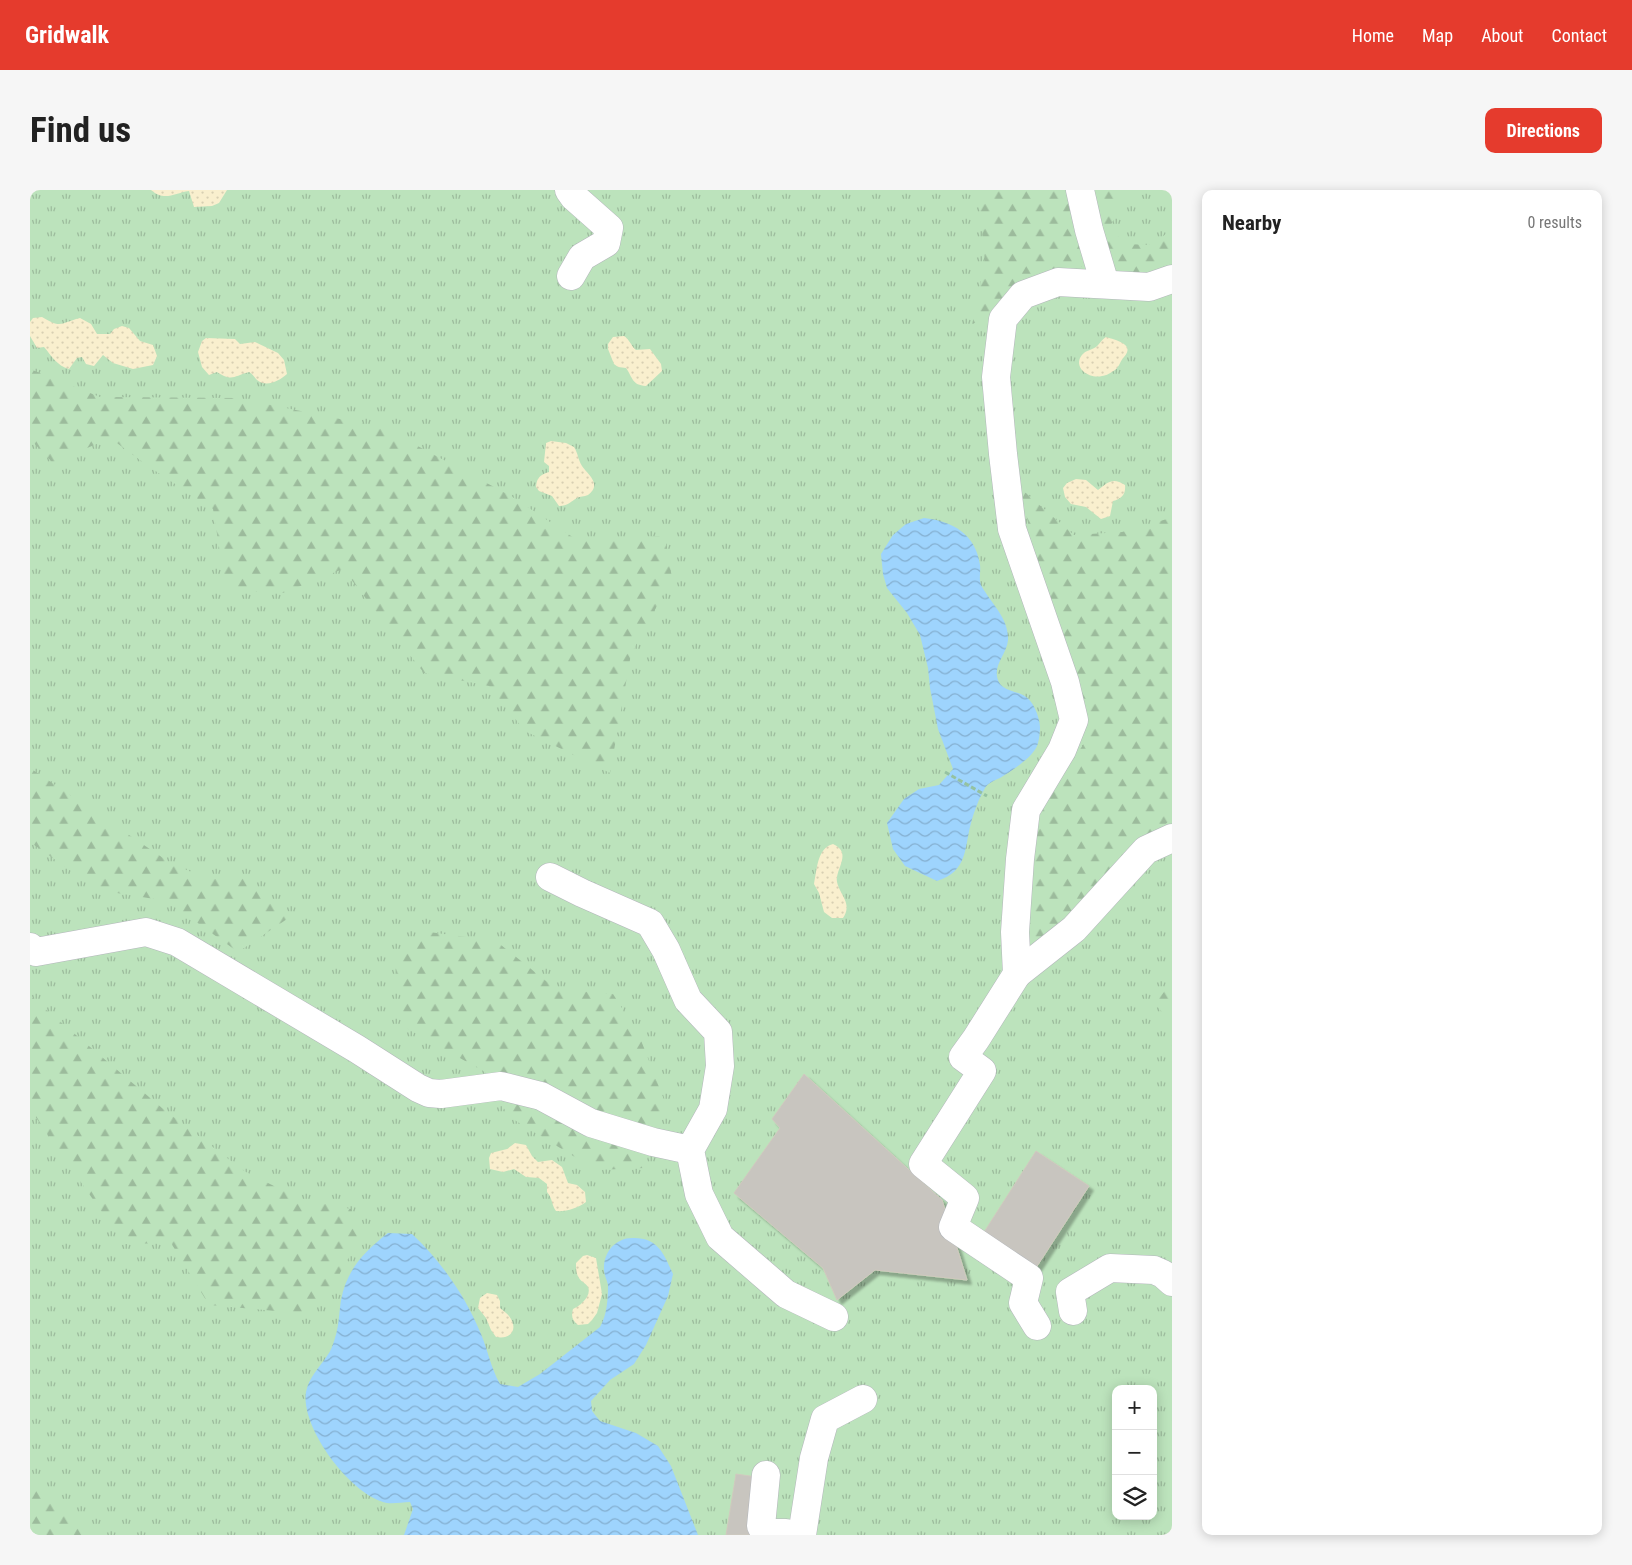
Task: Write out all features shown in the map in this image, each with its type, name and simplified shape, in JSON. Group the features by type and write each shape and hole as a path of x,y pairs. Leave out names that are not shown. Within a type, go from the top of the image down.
{"lane":[{"path":"569,190 574,197 609,228 606,243 582,257 571,276"},
{"path":"1080,190 1089,230 1105,284"},
{"path":"1017,974 1015,932 1026,810 1062,750 1074,720 1065,682 1012,529 996,377 1003,320 1023,295 1058,282 1149,288 1172,279"},
{"path":"1037,1326 1023,1303 1029,1278 953,1227 965,1198 923,1164 982,1071 962,1056 976,1039 1017,974 1074,929 1146,850 1172,838"},
{"path":"550,877 650,923 666,950 688,1000 718,1032 720,1066 713,1109 690,1150 700,1194 720,1237 786,1294 834,1317"},
{"path":"30,947 36,952 146,932 177,942 424,1090 441,1094 501,1086 541,1096 591,1123 653,1142 690,1150"},
{"path":"1073,1311 1070,1292 1110,1268 1154,1270 1163,1274 1172,1282"},
{"path":"802,1535 814,1458 825,1419 863,1399"},
{"path":"766,1475 761,1526 766,1533 786,1533 787,1535"}],"path":[{"path":"945,772 987,796"}],"green space":[{"path":"30,190 1172,190 1172,1535 30,1535"},
{"path":"978,190 1127,190 1111,225 1123,244 1154,245 1172,228 1172,272 1130,274 1065,264 1021,287 972,325 985,262"},
{"path":"30,369 100,397 237,398 384,428 511,496 577,540 665,536 672,578 631,654 610,773 525,731 489,686 424,673 343,569 283,593 226,590 213,509 110,438 53,463 30,439"},
{"path":"1020,488 1074,535 1122,532 1167,519 1172,514 1172,818 1024,958 1038,812 1083,745 1081,685 1040,574"},
{"path":"30,768 169,862 207,879 245,878 293,915 238,952 167,901 98,890 30,842"},
{"path":"429,932 496,941 556,989 613,994 639,1035 666,1105 644,1168 596,1170 508,1116 485,1072 406,1028 394,956"},
{"path":"1172,982 1172,1025 1155,1003"},
{"path":"30,996 162,1108 244,1171 300,1199 351,1209 362,1234 336,1280 308,1314 209,1305 171,1243 124,1244 30,1109"},
{"path":"30,1472 90,1535 30,1535"}],"sand":[{"path":"151,190 227,190 219,203 212,206 194,207 189,191 165,196 156,194"},
{"path":"42,317 58,324 80,318 91,324 97,334 110,334 114,329 122,326 129,328 140,341 153,345 157,356 153,365 133,369 113,363 103,355 94,366 86,364 82,357 77,358 69,369 65,368 44,347 37,348 30,336 30,322 33,318"},
{"path":"624,336 636,350 650,349 661,364 662,371 646,386 635,383 626,368 618,367 614,364 608,344 613,337"},
{"path":"1106,337 1123,343 1128,349 1127,353 1117,368 1111,373 1098,377 1085,373 1080,366 1080,358 1085,352 1096,347"},
{"path":"206,338 235,339 240,344 255,342 278,353 284,360 287,374 276,381 268,383 257,380 249,372 233,377 226,377 217,372 209,375 202,367 198,352 202,341"},
{"path":"551,441 566,443 574,447 581,464 594,483 592,491 588,495 578,497 567,505 559,506 552,496 539,491 536,487 540,477 549,472 549,466 544,462 546,443"},
{"path":"1076,479 1086,480 1098,490 1108,483 1117,481 1125,485 1125,491 1119,499 1113,501 1110,516 1101,519 1086,507 1071,504 1065,497 1063,488 1067,483"},
{"path":"833,844 839,848 843,857 837,882 847,908 843,918 832,918 824,912 819,893 814,884 821,855 828,846"},
{"path":"515,1143 526,1145 538,1162 552,1160 562,1167 568,1183 577,1185 585,1192 586,1202 572,1209 556,1211 547,1192 547,1184 539,1178 526,1177 514,1169 503,1172 490,1169 489,1158 491,1153 507,1149"},
{"path":"587,1255 596,1258 602,1294 597,1313 592,1320 588,1324 578,1325 573,1318 573,1309 585,1300 589,1290 578,1276 576,1263 583,1256"},
{"path":"487,1293 497,1295 500,1301 500,1308 512,1321 512,1333 506,1337 496,1337 486,1318 478,1308 480,1298"}],"water":[{"path":"924,518 953,526 968,537 974,545 980,565 981,584 1003,618 1008,632 1006,649 999,662 997,671 998,681 1005,688 1029,699 1036,711 1040,727 1038,744 1031,755 985,788 971,823 960,865 947,877 937,881 905,866 893,849 887,823 904,799 919,789 939,785 953,769 938,729 928,668 920,635 907,613 887,588 883,574 881,554 893,535 906,524"},
{"path":"388,1233 412,1234 433,1256 452,1280 475,1320 500,1384 518,1387 540,1374 600,1327 606,1312 608,1296 604,1263 612,1247 616,1243 628,1238 642,1239 655,1244 663,1254 673,1274 668,1296 646,1345 634,1364 610,1380 591,1401 592,1411 600,1421 636,1433 658,1446 671,1466 698,1535 404,1535 413,1509 410,1502 387,1503 373,1498 358,1488 331,1458 320,1441 306,1407 306,1392 309,1382 330,1352 335,1338 341,1300 347,1279 364,1254"}],"building":[{"path":"804,1074 942,1200 967,1280 875,1270 837,1300 823,1268 734,1193 780,1128 772,1119"},
{"path":"1036,1151 1089,1186 1032,1274 979,1240"},
{"path":"736,1474 757,1477 752,1535 726,1535"}]}
